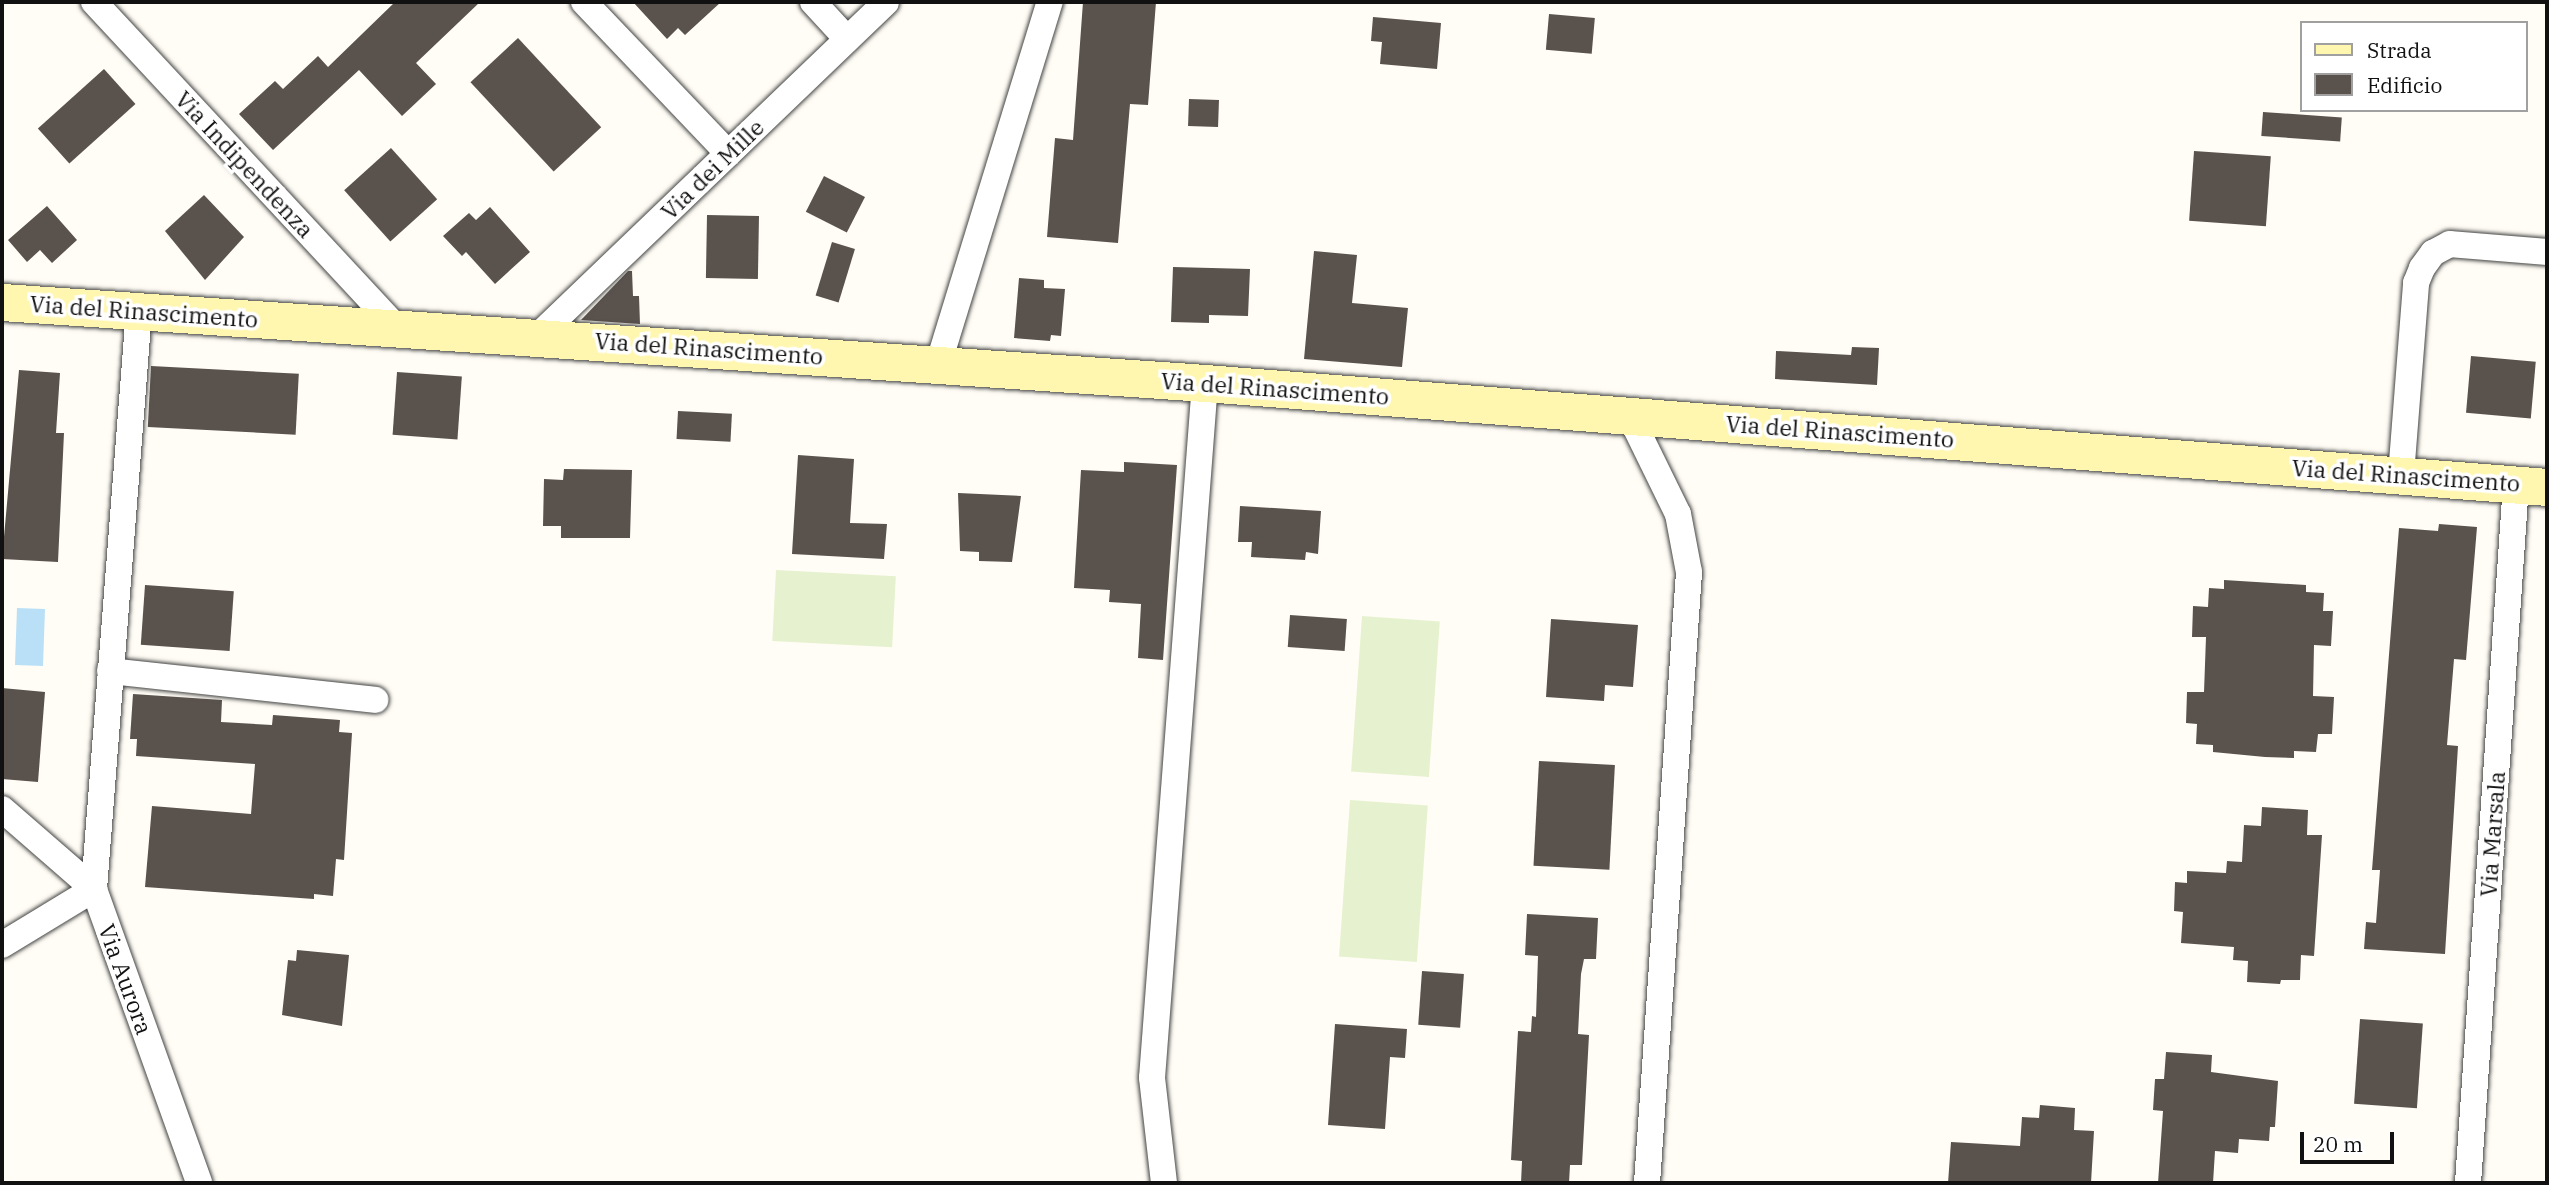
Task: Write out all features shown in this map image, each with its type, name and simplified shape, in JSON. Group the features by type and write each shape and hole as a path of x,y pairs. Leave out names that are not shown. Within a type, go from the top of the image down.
{"street":[{"name":"Via Indipendenza","path":"94,2 396,327"},
{"path":"584,2 728,153"},
{"path":"813,2 847,39"},
{"name":"Via dei Mille","path":"538,336 886,2"},
{"path":"938,365 1050,2"},
{"path":"2401,475 2416,284 2422,268 2433,253 2450,244 2547,252"},
{"name":"Via del Rinascimento","path":"2,302 1205,383 2532,485"},
{"path":"2,945 94,889 139,312"},
{"path":"1164,1183 1152,1078 1205,383"},
{"path":"1629,414 1678,514 1689,572 1647,1183"},
{"name":"Via Marsala","path":"2468,1183 2532,485"},
{"path":"110,671 375,700"},
{"name":"Via Aurora","path":"2,809 94,889 199,1183"}],"green space":[{"path":"776,570 896,576 892,647 772,641"},
{"path":"1362,616 1440,621 1429,777 1351,772"},
{"path":"1350,800 1428,805 1417,962 1339,957"}],"water":[{"path":"17,608 45,609 43,666 15,665"}],"building":[{"path":"395,2 480,2 416,63 436,84 402,116 359,70 273,150 239,114 275,81 283,89 318,56 328,67"},
{"path":"633,2 721,2 685,35 678,28 667,39"},
{"path":"1083,2 1156,2 1148,105 1130,104 1118,243 1047,237 1055,138 1073,140"},
{"path":"1549,14 1595,18 1592,54 1546,50"},
{"path":"1373,17 1441,23 1437,69 1380,64 1382,42 1371,41"},
{"path":"518,38 601,127 554,172 470,82"},
{"path":"104,69 135,104 69,163 38,129"},
{"path":"1189,99 1219,100 1218,127 1188,126"},
{"path":"2263,112 2342,118 2340,141 2261,136"},
{"path":"391,148 437,199 390,241 344,190"},
{"path":"2194,151 2271,156 2266,226 2189,221"},
{"path":"824,176 865,197 847,233 806,212"},
{"path":"204,195 244,237 205,280 165,231"},
{"path":"47,206 77,240 52,263 40,250 27,262 8,240"},
{"path":"490,207 530,252 495,284 466,252 462,256 443,236 469,213 476,220"},
{"path":"707,215 759,216 758,279 706,278"},
{"path":"832,242 855,249 839,303 816,296"},
{"path":"1314,251 1357,255 1352,303 1408,308 1402,367 1304,359"},
{"path":"1173,267 1250,269 1248,316 1209,315 1209,323 1171,322"},
{"path":"628,271 632,271 633,296 639,296 640,324 581,320"},
{"path":"1019,278 1044,280 1044,288 1065,289 1061,336 1051,335 1050,341 1014,338"},
{"path":"1852,347 1879,348 1877,385 1775,379 1776,351 1851,355"},
{"path":"2471,356 2536,362 2531,418 2466,413"},
{"path":"151,366 299,374 296,435 148,427"},
{"path":"19,370 60,373 56,433 64,433 58,562 2,559"},
{"path":"397,372 462,377 457,439 393,435"},
{"path":"678,411 732,414 730,442 677,439"},
{"path":"798,455 854,459 850,523 887,524 884,559 792,554"},
{"path":"1124,462 1177,465 1163,660 1138,658 1141,604 1109,602 1110,590 1074,588 1081,470 1124,472"},
{"path":"564,469 632,470 630,538 561,538 561,526 543,526 544,479 563,480"},
{"path":"958,493 1021,496 1012,562 979,561 979,552 960,551"},
{"path":"1240,506 1321,511 1318,554 1306,552 1305,560 1251,557 1252,542 1238,542"},
{"path":"2439,524 2477,527 2466,660 2454,659 2447,745 2458,746 2445,954 2364,949 2366,922 2376,923 2380,870 2372,870 2399,528 2438,531"},
{"path":"2224,580 2306,585 2306,592 2324,593 2323,611 2333,611 2331,646 2314,645 2313,696 2334,697 2332,734 2318,734 2316,752 2294,751 2294,758 2265,757 2213,752 2213,745 2196,744 2197,724 2186,723 2187,692 2204,692 2206,637 2192,637 2193,606 2208,607 2209,588 2224,589"},
{"path":"145,585 234,591 230,651 141,645"},
{"path":"1290,615 1347,619 1345,651 1288,647"},
{"path":"1551,619 1638,625 1633,687 1605,685 1604,701 1546,697"},
{"path":"2,688 45,692 38,782 2,779"},
{"path":"133,694 222,700 221,722 272,725 273,715 340,720 339,732 352,733 344,860 336,859 333,896 314,894 314,899 145,887 152,806 251,814 255,764 136,756 137,739 130,739"},
{"path":"1539,761 1615,765 1609,870 1534,866"},
{"path":"2262,807 2308,810 2307,835 2322,835 2314,956 2301,955 2300,980 2281,980 2280,984 2247,982 2248,961 2233,960 2234,947 2181,943 2183,912 2174,911 2175,882 2187,883 2187,871 2226,873 2227,861 2242,862 2244,825 2261,826"},
{"path":"1527,914 1598,918 1596,959 1584,959 1581,974 1578,1034 1589,1035 1582,1165 1570,1165 1569,1183 1521,1183 1522,1161 1511,1160 1518,1031 1531,1032 1532,1016 1536,1017 1538,956 1525,955"},
{"path":"297,950 349,955 342,1026 282,1015 288,960 296,961"},
{"path":"1422,971 1464,974 1460,1028 1418,1025"},
{"path":"2360,1019 2423,1023 2417,1108 2354,1104"},
{"path":"1335,1024 1407,1029 1405,1058 1390,1057 1385,1129 1328,1125"},
{"path":"2166,1052 2212,1055 2211,1072 2278,1081 2275,1127 2270,1127 2269,1141 2239,1139 2238,1153 2215,1151 2213,1183 2158,1183 2163,1111 2153,1110 2155,1079 2164,1079"},
{"path":"2040,1105 2075,1108 2074,1130 2094,1131 2091,1183 1948,1183 1951,1142 2020,1146 2022,1117 2039,1118"}]}
